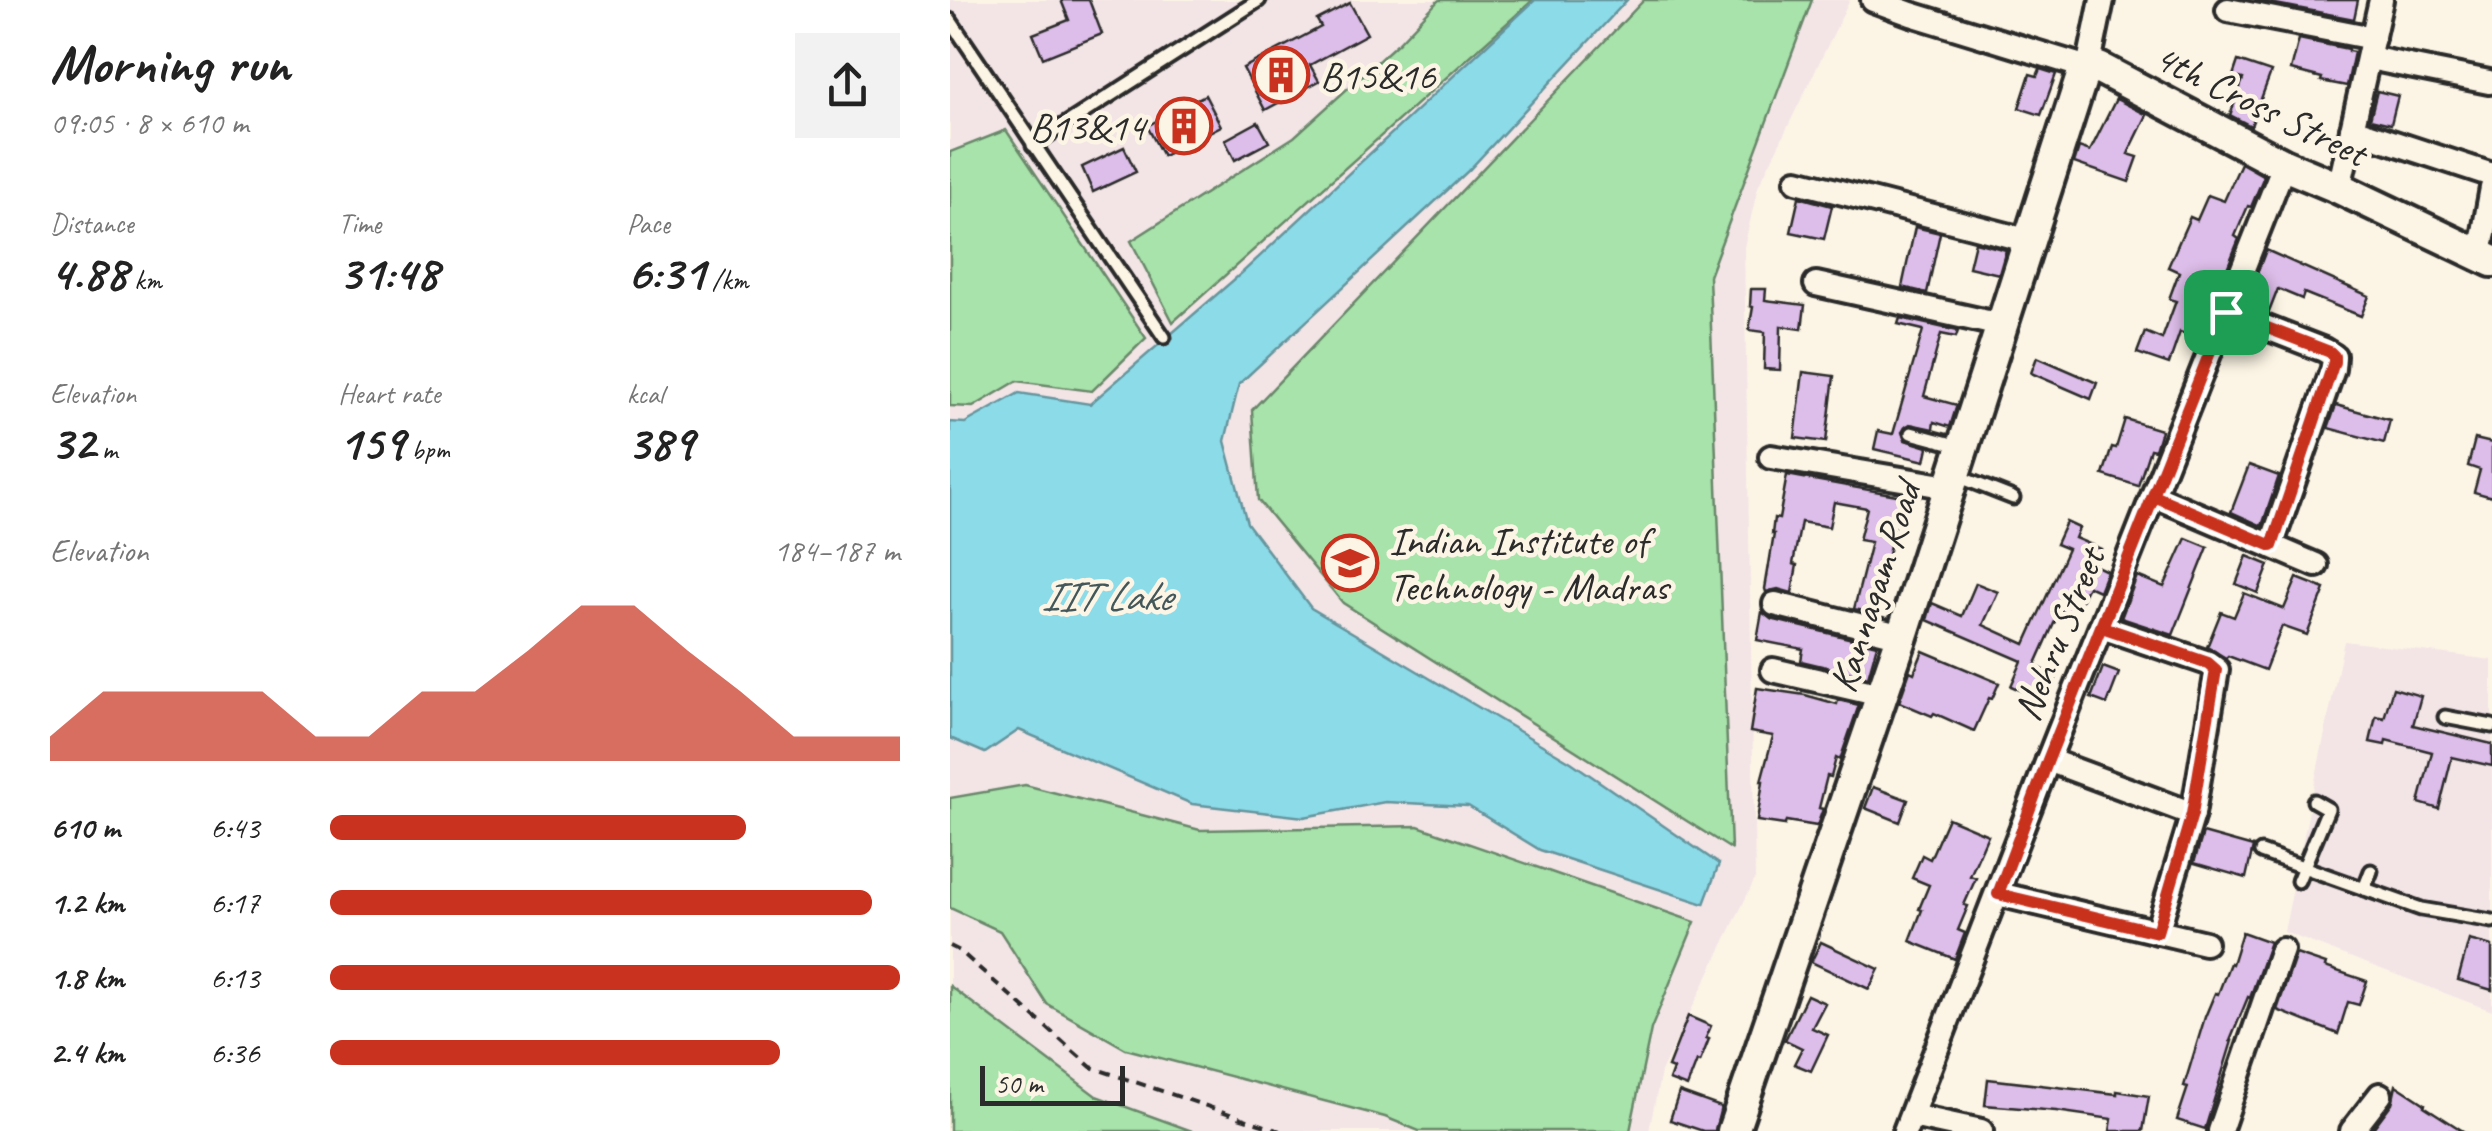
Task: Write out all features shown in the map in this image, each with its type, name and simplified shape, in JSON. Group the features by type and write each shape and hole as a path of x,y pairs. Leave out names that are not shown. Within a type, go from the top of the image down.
{"street":[{"name":"4th Cross Street","path":"1874,0 1913,7 2088,68 2099,68 2284,165 2486,258"},
{"path":"2088,68 2102,0"},
{"path":"2339,188 2381,0"},
{"path":"2228,10 2489,82"},
{"name":"Kannagam Road","path":"1733,1131 1902,636 2082,76 2088,68"},
{"path":"2352,129 2492,175"},
{"name":"Nehru Street","path":"1908,1124 2284,165"},
{"path":"1796,182 2030,241"},
{"path":"2486,258 2492,188"},
{"path":"1816,284 2001,325"},
{"path":"2226,312 2334,356 2272,546"},
{"path":"1772,457 1954,469"},
{"path":"2154,496 2316,565"},
{"path":"1775,604 1902,636"},
{"path":"2102,627 2208,663 2216,670 2192,814 2157,932"},
{"path":"1773,670 1881,695"},
{"path":"2048,760 2192,814"},
{"path":"1998,894 2205,944"},
{"path":"2220,1131 2282,950"},
{"path":"2352,1131 2380,1095"},
{"path":"1908,1124 1981,1131"}],"lane":[{"path":"1033,145 1258,0"},
{"path":"950,20 1164,337"},
{"path":"1911,432 1954,469 2013,498"},
{"path":"2446,717 2492,726"},
{"path":"2298,881 2328,809 2314,801"},
{"path":"2262,852 2421,909 2492,921"},
{"path":"2364,888 2371,871"}],"path":[{"path":"950,946 1091,1067 1280,1131"}],"shaded area":[{"name":"Indian Institute of Technology - Madras","path":"950,0 1850,0 1758,187 1744,247 1755,879 1661,1072 1649,1131 950,1131"},
{"path":"2344,641 2492,660 2492,1011 2284,932"}],"green space":[{"path":"1439,0 1533,0 1173,322 1131,241 1294,137 1398,43"},
{"path":"1644,0 1812,0 1709,276 1731,849 1343,603 1258,500 1252,410"},
{"path":"1006,130 1146,338 1092,391 1017,381 973,407 950,406 950,152"},
{"path":"1025,785 1200,830 1418,826 1695,922 1651,1029 1630,1131 1419,1131 1385,1117 1126,1049 1047,1004 1000,931 950,908 950,798"},
{"path":"950,986 1096,1096 1192,1131 950,1131"}],"water":[{"name":"IIT Lake","path":"1535,0 1627,0 1469,170 1239,384 1225,441 1247,523 1311,608 1571,762 1719,864 1704,904 1540,850 1468,806 1385,802 1304,817 1192,804 1019,730 985,753 950,738 950,422 965,423 1019,393 1090,404 1244,271"}],"building":[{"path":"1061,0 1089,0 1102,34 1043,58 1033,34 1069,20"},
{"path":"2255,0 2358,0 2354,19"},
{"path":"1350,3 1367,34 1310,65 1319,81 1265,110 1243,68 1321,27 1317,20"},
{"path":"2299,39 2354,52 2347,86 2291,70"},
{"path":"2238,61 2271,72 2251,126 2230,115 2243,79 2233,76"},
{"path":"2040,69 2056,74 2041,115 2019,108 2030,74 2037,76"},
{"path":"2377,91 2398,96 2391,124 2370,119"},
{"name":"B13&14","path":"1205,95 1221,126 1163,156 1147,126"},
{"path":"2116,99 2147,115 2128,154 2138,157 2129,182 2074,163 2079,147 2090,151"},
{"path":"1258,122 1269,142 1235,160 1225,140"},
{"path":"1124,147 1136,172 1093,192 1082,167"},
{"path":"2241,163 2264,176 2235,236 2239,239 2209,313 2204,312 2195,337 2180,332 2169,364 2137,353 2145,332 2162,339 2176,301 2169,299 2179,272 2168,267 2190,217 2197,220 2208,195 2224,201"},
{"path":"1799,197 1832,206 1824,239 1791,232"},
{"path":"1915,227 1940,233 1927,293 1902,287"},
{"path":"1975,242 2006,250 1999,274 1969,267"},
{"path":"2266,250 2369,296 2361,316 2304,293 2302,299 2278,289 2269,312 2246,302"},
{"path":"1751,289 1766,289 1765,300 1805,305 1802,329 1781,326 1780,370 1764,369 1765,332 1749,330"},
{"path":"1900,318 1958,331 1956,337 1941,334 1924,396 1957,405 1950,427 1934,422 1933,429 1910,424 1902,432 1905,440 1928,447 1925,461 1874,449 1878,431 1893,434 1923,330 1898,324"},
{"path":"2037,357 2097,383 2091,399 2031,373"},
{"path":"1803,372 1834,376 1826,442 1795,438"},
{"path":"2336,405 2390,420 2384,443 2328,428"},
{"path":"2125,419 2161,430 2138,486 2103,475"},
{"path":"2475,439 2492,443 2492,497 2474,492 2480,470 2468,466"},
{"path":"2249,465 2279,476 2262,526 2231,512"},
{"path":"1787,475 1902,496 1874,613 1854,609 1871,542 1859,540 1867,508 1834,502 1829,527 1801,522 1792,593 1778,589 1766,592 1774,518 1779,519"},
{"path":"2066,522 2079,528 2075,538 2101,549 2094,565 2107,571 2099,591 2088,586 2074,616 2060,610 2035,666 2057,676 2045,701 2011,686 2022,661 1927,620 1932,603 1962,616 1976,583 1998,592 1983,625 2025,644 2068,549 2056,544"},
{"path":"2186,538 2208,547 2173,635 2121,618 2137,576 2164,587"},
{"path":"2247,556 2269,565 2258,593 2236,584"},
{"path":"2297,578 2325,589 2307,635 2282,626 2265,670 2226,658 2207,647 2221,612 2234,617 2244,593 2284,609"},
{"path":"1762,612 1771,619 1877,645 1868,677 1801,661 1803,649 1757,640"},
{"path":"1923,651 1999,683 1974,731 1899,702 1910,671 1914,673"},
{"path":"2103,667 2119,673 2107,704 2091,698"},
{"path":"1757,688 1859,705 1840,760 1836,758 1831,777 1827,776 1817,826 1757,821 1761,781 1773,736 1750,732"},
{"path":"2393,688 2421,696 2413,725 2492,744 2492,766 2452,757 2439,809 2419,803 2432,752 2386,740 2385,745 2370,742 2376,716 2384,718"},
{"path":"1873,787 1908,800 1900,822 1865,808"},
{"path":"1948,818 1988,835 1970,876 1976,878 1964,905 1968,906 1958,930 1965,933 1955,959 1910,941 1929,885 1912,878 1922,855 1930,859"},
{"path":"2203,833 2253,847 2246,878 2194,863"},
{"path":"2242,932 2270,942 2230,1041 2205,1129 2177,1120 2205,1017 2232,964"},
{"path":"2469,940 2492,946 2492,990 2458,980"},
{"path":"1821,942 1879,969 1869,989 1811,962"},
{"path":"2296,954 2367,981 2359,1005 2348,1002 2338,1034 2277,1010"},
{"path":"1807,995 1825,1003 1812,1028 1828,1035 1811,1071 1794,1064 1802,1048 1785,1040"},
{"path":"1688,1016 1711,1026 1687,1087 1669,1080 1673,1069 1668,1067"},
{"path":"1988,1079 2149,1096 2143,1131 2110,1131 2112,1119 1985,1105"},
{"path":"2396,1085 2463,1131 2371,1131 2392,1103"},
{"path":"1679,1092 1721,1107 1715,1131 1670,1120"}],"place":[{"name":"B15&16","path":"1281,75"},
{"name":"B13&14","path":"1184,126"},
{"name":"Indian Institute of Technology - Madras","path":"1350,563"}],"route":[{"path":"2226,312 2330,352 2334,362 2272,546 2154,496 2102,627 2208,663 2217,674 2192,814 2157,932 1998,894 2048,760 2226,312"}]}
